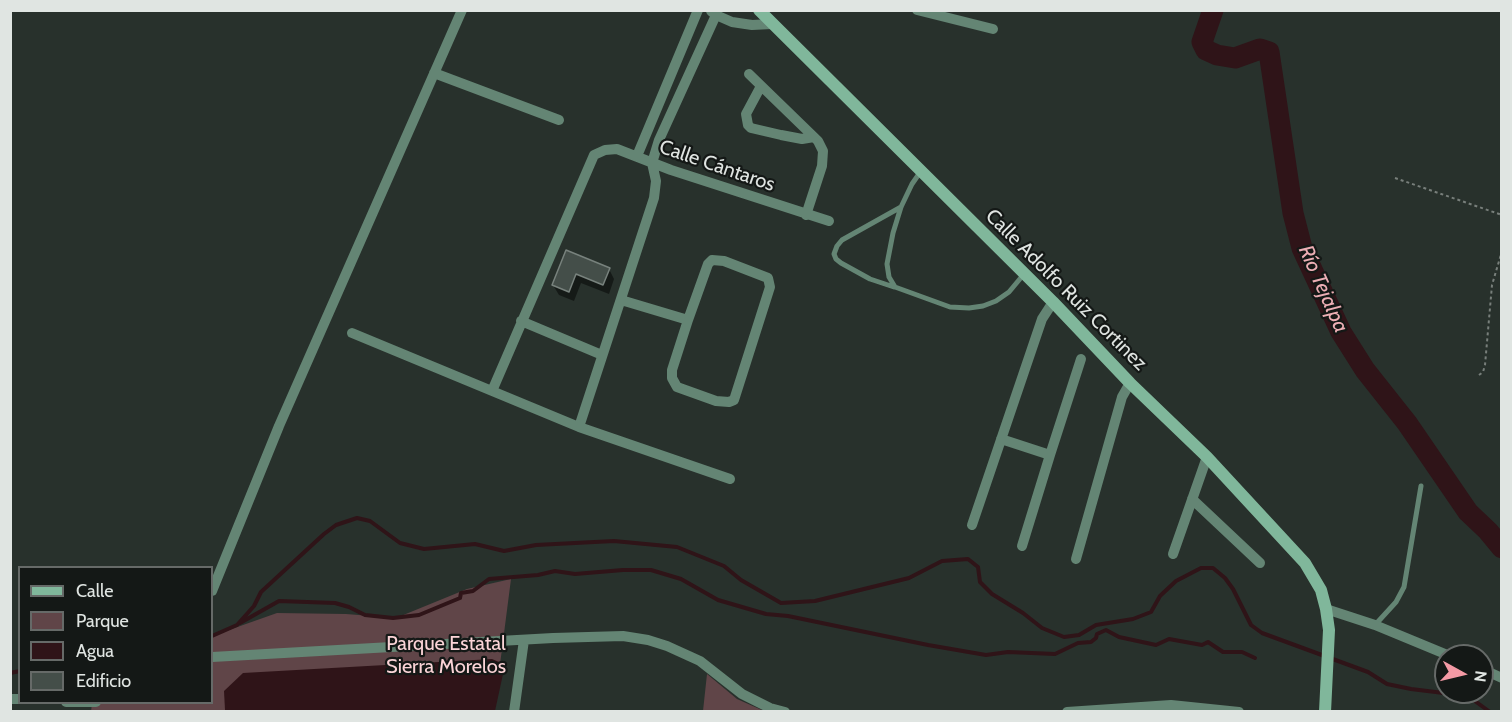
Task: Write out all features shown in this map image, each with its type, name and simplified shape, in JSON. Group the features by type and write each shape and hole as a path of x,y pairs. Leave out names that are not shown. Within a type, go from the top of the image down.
{"main road":[{"name":"Calle Adolfo Ruiz Cortinez","path":"759,10 1053,302 1130,383 1207,457 1305,563 1321,590 1329,630 1325,711"}],"street":[{"path":"213,589 279,426 462,10"},
{"path":"637,156 698,10"},
{"path":"917,10 993,28"},
{"path":"579,427 654,198 656,181 652,163 666,123 713,13 742,24 772,24"},
{"path":"434,73 559,120"},
{"path":"749,74 814,137 824,150 822,166 806,215"},
{"path":"761,86 746,114 748,125 751,128 802,139 814,137"},
{"name":"Calle Cántaros","path":"521,321 594,155 605,150 617,149 652,163 829,221"},
{"path":"712,260 724,261 768,278 770,292 734,400 729,402 716,400 677,387 673,382 672,370 688,320 708,264 712,260"},
{"path":"621,300 688,320"},
{"path":"972,525 1042,319 1053,302"},
{"path":"492,391 521,321 602,355"},
{"path":"352,333 579,427 730,479"},
{"path":"1022,546 1081,359"},
{"path":"1076,559 1122,397 1130,383"},
{"path":"1001,439 1050,455"},
{"path":"1173,554 1207,457"},
{"path":"1192,499 1260,563"},
{"path":"1326,609 1375,625 1434,649"},
{"path":"213,657 623,636 667,646 700,661 742,694 770,708 785,711"},
{"path":"514,711 524,640"},
{"path":"1067,711 1171,705 1239,711"}],"lane":[{"path":"895,287 889,278 887,264 892,233 901,207 921,171"},
{"path":"901,207 842,240 834,255 836,259 870,279 950,308 983,306 996,301 1009,292 1024,274"},
{"path":"1375,625 1396,602 1404,587 1421,486"}],"path":[{"path":"1395,178 1502,215"},
{"path":"1479,375 1483,372 1485,365 1491,291 1502,251"}],"green space":[{"name":"Parque Estatal Sierra Morelos","path":"511,579 494,711 91,712 92,704 213,704 213,636 277,613 346,614 396,618 467,589"},
{"path":"707,674 737,699 764,711 703,711"}],"water":[{"path":"492,659 499,662 503,674 495,711 226,712 225,710 224,691 243,673"}],"building":[{"path":"566,250 610,268 603,285 576,274 569,292 552,285"}],"waterway":[{"name":"Río Tejalpa","path":"1213,10 1202,42 1206,50 1217,55 1235,58 1260,49 1269,52 1293,213 1302,248 1341,332 1365,370 1407,423 1468,512 1502,548"},
{"path":"213,636 237,625 254,606 261,592 324,534 336,525 357,518 370,521 400,543 424,549 475,544 504,551 536,545 614,541 677,547 724,566 741,580 781,603 815,601 909,578 942,561 968,559 978,567 980,582 992,594 1042,628 1064,637 1079,635 1096,625 1133,619 1151,612 1160,596 1176,581 1201,568 1213,568 1233,589 1251,625 1262,633 1368,672 1387,684 1468,696 1490,712"},
{"path":"240,623 279,601 335,603 365,615 393,618 419,615 460,598 461,593 473,591 489,579 538,575 555,571 575,574 651,570 681,579 718,600 766,614 788,616 986,655 1008,652 1055,654 1078,643 1091,642 1097,634 1106,630 1119,637 1156,645 1169,639 1202,645 1208,642 1223,652 1242,652 1255,658"},
{"path":"10,673 18,671"}]}
